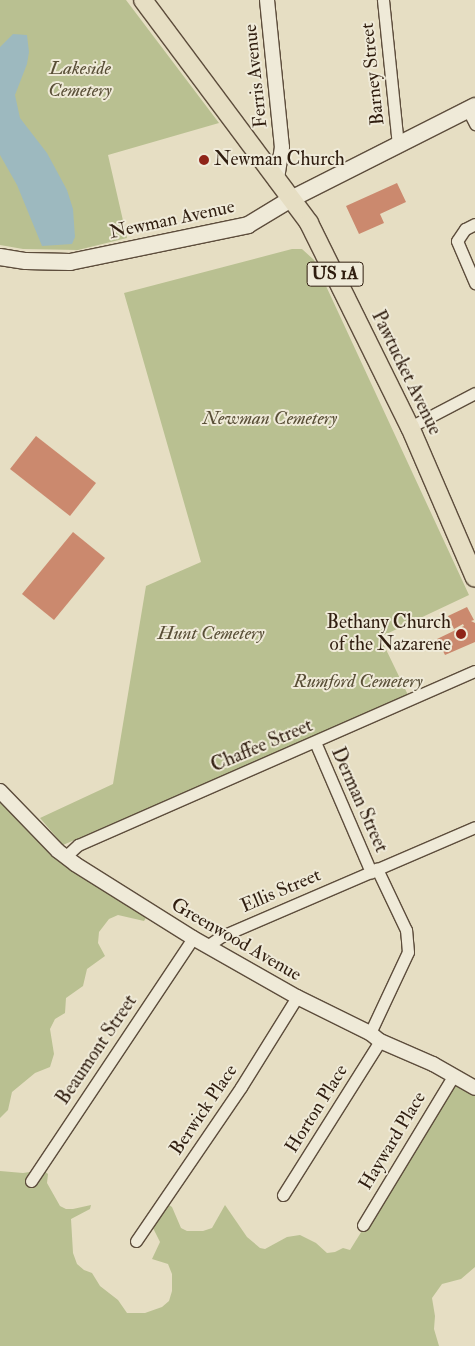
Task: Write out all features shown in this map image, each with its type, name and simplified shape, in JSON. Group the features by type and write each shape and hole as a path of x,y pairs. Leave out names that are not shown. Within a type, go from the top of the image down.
{"main road":[{"name":"Pawtucket Avenue","path":"150,2 309,223 410,427 470,555 475,578"},
{"name":"Newman Avenue","path":"0,257 26,262 70,262 248,225 291,200 398,145 473,113"}],"street":[{"name":"Ferris Avenue","path":"267,0 282,147 277,178"},
{"name":"Barney Street","path":"383,0 398,145"},
{"path":"475,224 465,229 457,241 475,283"},
{"path":"410,427 475,393"},
{"name":"Chaffee Street","path":"66,857 78,845 475,672"},
{"name":"Derman Street","path":"314,742 374,871 406,930 408,952 375,1037"},
{"name":"Greenwood Avenue","path":"0,791 66,857 193,938 297,996 375,1037 454,1075 475,1088"},
{"name":"Ellis Street","path":"207,946 222,936 475,827"},
{"name":"Beaumont Street","path":"31,1181 193,938"},
{"name":"Berwick Place","path":"136,1241 241,1087 297,996"},
{"name":"Horton Place","path":"283,1195 375,1037"},
{"name":"Hayward Place","path":"363,1225 454,1075"}],"green space":[{"name":"Lakeside Cemetery","path":"0,0 126,0 219,123 108,155 127,238 78,250 23,249 0,245"},
{"path":"292,249 302,249 314,260 469,595 380,637 408,695 63,845 40,818 113,784 146,586 201,562 124,293"},
{"path":"0,795 13,808 149,913 144,921 118,915 109,919 99,932 98,943 105,956 87,969 83,986 66,998 65,1013 55,1019 50,1029 54,1054 50,1067 35,1073 12,1092 8,1110 0,1118"},
{"path":"456,1080 475,1091 475,1267 461,1279 442,1284 432,1298 435,1316 434,1329 439,1346 0,1346 0,1171 23,1173 43,1170 48,1174 47,1183 60,1206 66,1209 73,1209 91,1205 90,1209 71,1219 73,1253 77,1264 84,1270 92,1273 100,1286 118,1300 127,1313 145,1313 162,1307 169,1301 172,1291 172,1274 168,1264 152,1259 160,1242 151,1224 166,1203 172,1207 181,1228 187,1231 203,1231 212,1228 225,1205 247,1237 260,1248 265,1249 287,1237 300,1235 316,1243 327,1253 343,1248 350,1250"}],"water":[{"path":"13,34 27,35 29,52 27,64 15,95 20,118 47,153 67,190 73,209 75,237 72,244 42,246 17,185 0,155 0,47"}],"building":[{"path":"397,183 406,202 380,214 384,223 359,234 346,206"},
{"path":"36,436 96,483 70,516 10,469"},
{"path":"73,532 105,558 54,620 22,594"},
{"name":"Bethany Church of the Nazarene","path":"467,607 474,620 471,621 475,623 475,642 445,655 437,639 464,626 463,624 454,629 448,616"}],"place":[{"name":"Newman Church","path":"204,160"},
{"name":"Bethany Church of the Nazarene","path":"461,634"}],"park label":[{"name":"Newman Cemetery","path":"270,419"},
{"name":"Hunt Cemetery","path":"211,634"},
{"name":"Rumford Cemetery","path":"358,682"}]}
